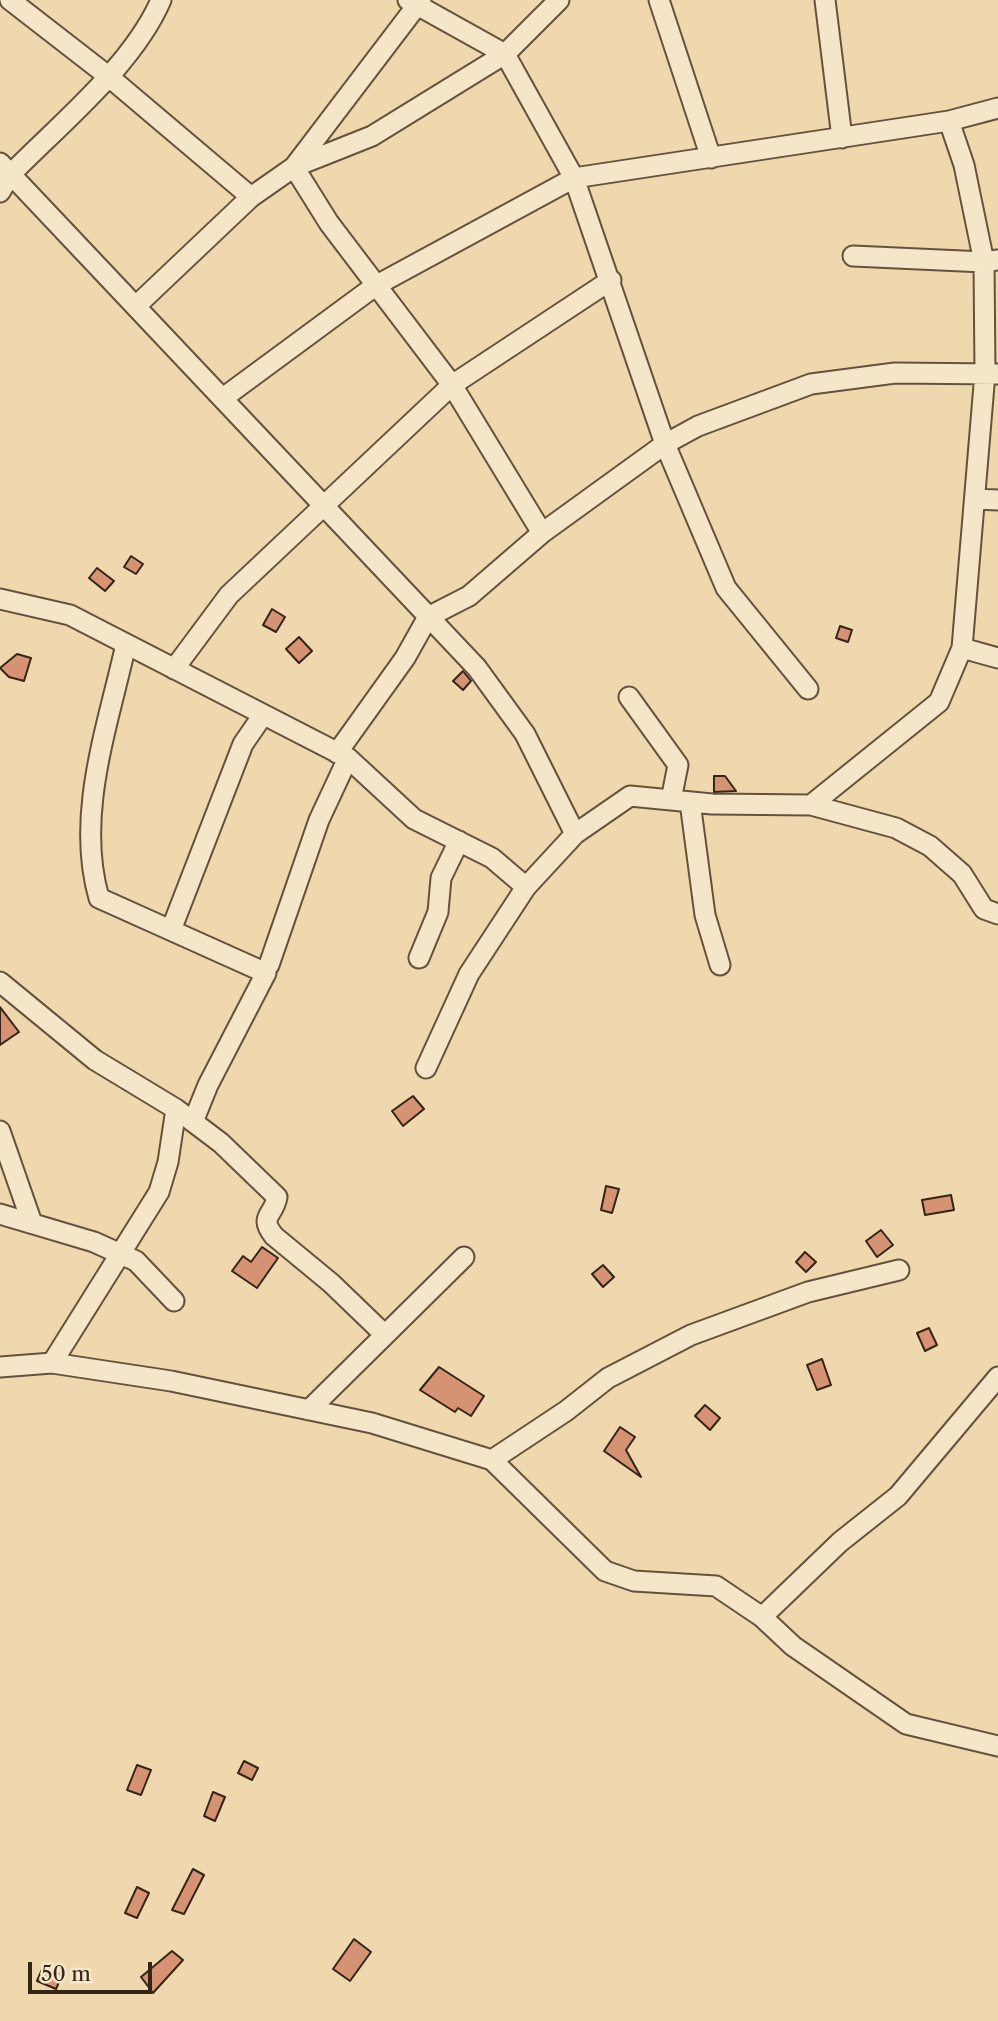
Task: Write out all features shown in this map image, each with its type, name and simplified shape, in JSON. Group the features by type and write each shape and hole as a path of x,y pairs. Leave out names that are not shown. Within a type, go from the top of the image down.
{"street":[{"path":"10,0 108,76 251,197"},
{"path":"0,192 6,168 108,76 152,21 161,0"},
{"path":"136,306 251,197 294,167 372,136 505,54 559,0"},
{"path":"659,0 711,158"},
{"path":"825,0 842,138"},
{"path":"294,167 416,2 505,54 574,178 665,444 726,587 808,689"},
{"path":"222,398 375,286 574,178 949,121 998,108"},
{"path":"811,805 939,702 962,648 975,499 992,373 991,261 949,121"},
{"path":"294,167 329,223 452,385 542,533"},
{"path":"6,168 477,667 526,734 575,834"},
{"path":"853,256 991,261"},
{"path":"174,669 229,595 452,385 611,280"},
{"path":"269,965 343,756 428,617 469,596 542,533 665,444 698,426 811,384 895,373 992,373"},
{"path":"975,499 998,500"},
{"path":"0,599 70,615 343,756 414,819 492,858 526,887"},
{"path":"126,644 89,814 92,875 99,898 266,973 208,1084 193,1122"},
{"path":"962,648 998,658"},
{"path":"629,698 678,765 680,801 705,915 720,965"},
{"path":"171,930 243,744 263,715"},
{"path":"426,1068 469,974 526,887 575,834 630,796 680,801 811,805 896,828 930,846 962,874 984,909 998,914"},
{"path":"419,958 438,912 442,878 459,841"},
{"path":"0,982 95,1060 176,1109 221,1143 277,1197 275,1207 266,1220 267,1227 274,1236 331,1283 384,1335"},
{"path":"52,1363 159,1192 168,1163 176,1109"},
{"path":"0,1130 32,1223"},
{"path":"0,1214 136,1261 174,1301"},
{"path":"309,1410 464,1257"},
{"path":"492,1460 566,1411 608,1378 691,1335 808,1292 899,1270"},
{"path":"0,1367 52,1363 171,1381 372,1423 492,1460 604,1571 634,1581 716,1586 762,1617 793,1646 906,1724 998,1746"},
{"path":"762,1617 840,1542 898,1496 998,1377"}],"building":[{"path":"131,556 143,564 136,574 124,567"},
{"path":"97,568 114,581 105,591 89,578"},
{"path":"272,609 285,617 276,632 263,625"},
{"path":"840,626 852,630 848,642 836,638"},
{"path":"299,637 312,651 299,663 286,649"},
{"path":"17,654 31,658 24,681 9,677 0,668"},
{"path":"463,671 471,681 463,690 453,681"},
{"path":"714,776 725,776 736,791 714,792"},
{"path":"0,1007 19,1032 0,1045"},
{"path":"413,1096 424,1109 403,1126 392,1111"},
{"path":"606,1186 619,1189 612,1213 601,1210"},
{"path":"951,1195 954,1210 925,1215 922,1200"},
{"path":"881,1230 893,1245 877,1257 866,1241"},
{"path":"262,1247 278,1258 257,1288 232,1271 243,1256 251,1262"},
{"path":"805,1252 816,1262 806,1272 796,1262"},
{"path":"603,1265 614,1277 603,1287 592,1274"},
{"path":"929,1328 937,1345 925,1351 917,1333"},
{"path":"822,1359 831,1385 817,1390 807,1365"},
{"path":"439,1367 484,1396 471,1416 458,1408 455,1412 420,1390"},
{"path":"705,1405 720,1418 710,1430 695,1416"},
{"path":"620,1427 635,1437 626,1450 641,1477 604,1451"},
{"path":"244,1761 258,1768 252,1780 238,1773"},
{"path":"137,1765 151,1770 141,1795 127,1790"},
{"path":"213,1792 225,1797 215,1821 204,1816"},
{"path":"193,1869 204,1875 184,1914 172,1910"},
{"path":"137,1887 149,1893 137,1918 125,1913"},
{"path":"354,1939 371,1952 350,1981 333,1969"},
{"path":"172,1951 183,1960 153,1993 141,1977"},
{"path":"43,1967 62,1975 56,1989 37,1981"}]}
